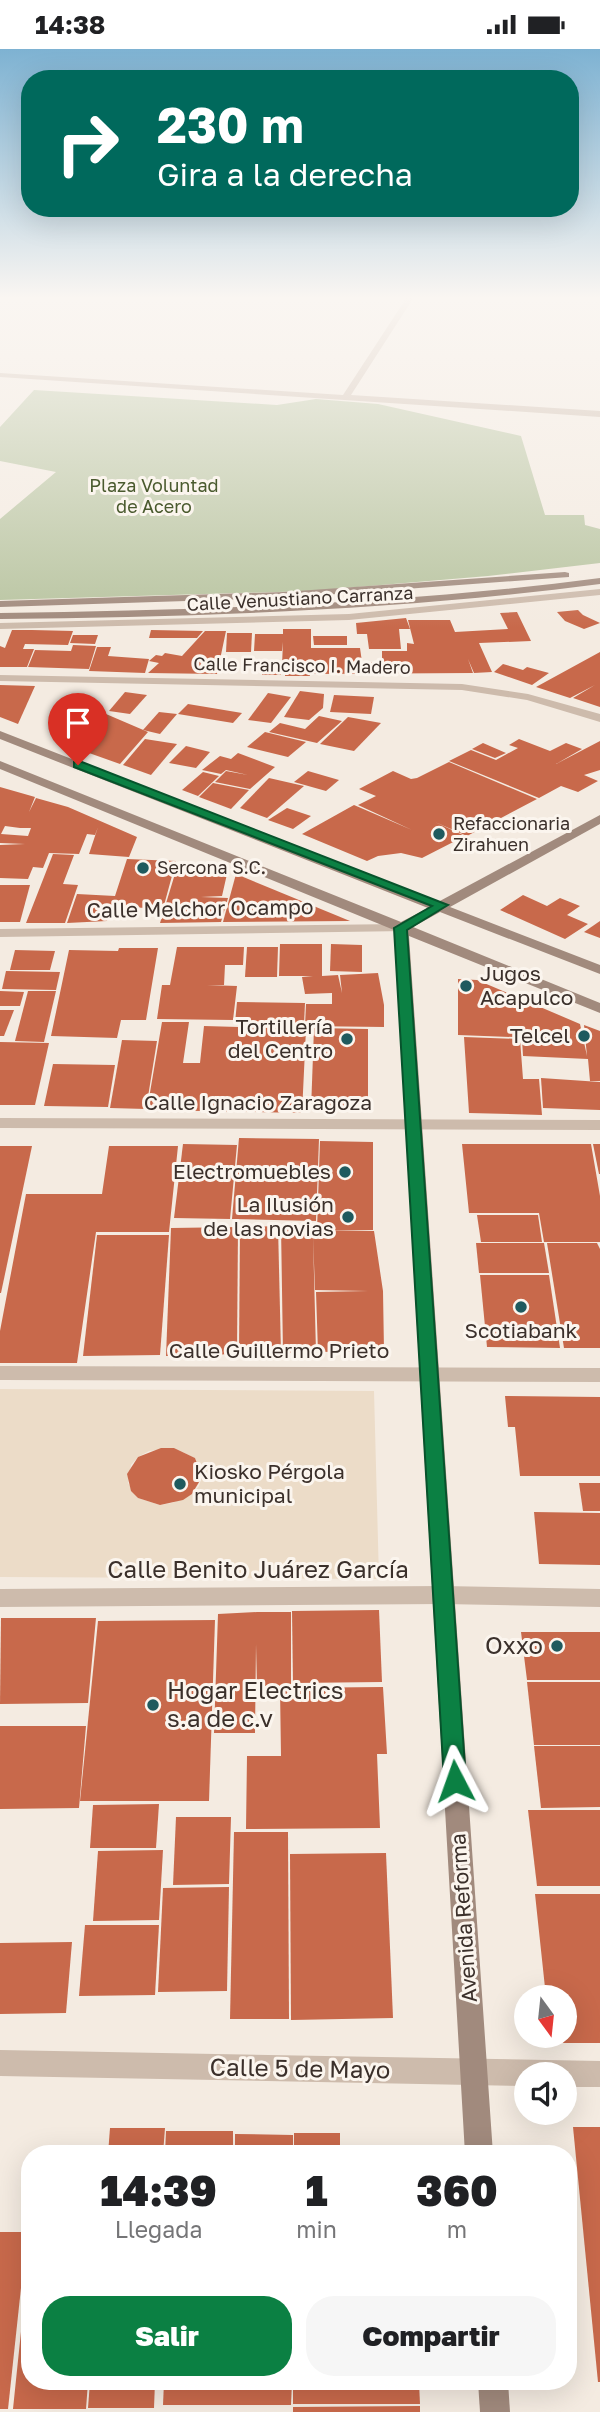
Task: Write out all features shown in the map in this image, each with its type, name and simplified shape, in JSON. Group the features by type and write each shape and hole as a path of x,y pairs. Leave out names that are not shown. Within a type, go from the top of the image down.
{"main road":[{"path":"0,604 256,597 419,589 600,571"},
{"path":"0,616 379,606 600,581"},
{"path":"0,734 600,969"},
{"path":"0,765 600,1008"},
{"path":"401,928 600,819"},
{"name":"Avenida Reforma","path":"401,928 478,2145"},
{"path":"494,2390 495,2412"}],"street":[{"path":"499,407 600,414"},
{"name":"Calle Venustiano Carranza","path":"0,627 349,617 600,592"},
{"name":"Calle Francisco I. Madero","path":"0,678 462,687 528,697 600,718"},
{"name":"Calle Melchor Ocampo","path":"0,933 401,928"},
{"name":"Calle Ignacio Zaragoza","path":"0,1123 600,1125"},
{"name":"Calle Guillermo Prieto","path":"0,1373 600,1375"},
{"name":"Calle Benito Juárez García","path":"0,1598 443,1595 600,1598"},
{"name":"Calle 5 de Mayo","path":"0,2063 600,2074"}],"green space":[{"name":"Plaza Voluntad de Acero","path":"18,407 393,407 521,436 545,515 584,515 585,525 600,529 600,563 488,576 310,591 0,600 0,519 56,472 0,461 0,427"}],"shaded area":[{"path":"0,1389 374,1391 379,1579 0,1577","holes":["174,1448 195,1458 202,1476 199,1486 192,1494 172,1503 160,1505 138,1498 128,1483 131,1465 149,1451"]}],"building":[{"path":"578,610 600,623 584,629 565,621 557,612"},
{"path":"517,612 531,641 479,643 492,672 474,673 468,659 473,673 312,674 311,665 282,665 283,642 282,651 254,651 255,634 283,634 283,629 311,629 311,648 360,648 362,662 382,662 382,651 407,651 407,643 414,644 408,620 450,620 455,632 508,629 500,613"},
{"path":"406,618 410,629 399,629 401,649 369,649 367,634 357,634 356,623"},
{"path":"12,630 73,631 68,645 25,644 23,649 34,649 27,667 0,667 0,646 5,648"},
{"path":"151,630 203,631 197,638 149,638"},
{"path":"205,631 226,631 217,674 148,673 159,663 149,661 156,655 162,656 165,653 182,656"},
{"path":"227,633 252,633 251,652 226,652"},
{"path":"73,635 98,635 95,644 70,643"},
{"path":"313,636 347,636 347,645 314,645"},
{"path":"73,645 96,646 89,669 28,667 35,650 71,651"},
{"path":"97,647 111,647 108,656 149,659 145,673 89,671"},
{"path":"600,652 600,707 573,698 595,685 570,698 536,687"},
{"path":"263,661 281,661 281,675 262,675"},
{"path":"503,664 549,673 532,685 494,672"},
{"path":"285,666 310,666 310,676 285,676"},
{"path":"0,685 35,686 18,724 0,717"},
{"path":"300,691 324,694 323,708 309,720 284,717"},
{"path":"125,692 147,695 130,714 109,711"},
{"path":"268,693 291,697 271,723 248,720"},
{"path":"334,695 374,697 371,714 330,712"},
{"path":"188,704 242,713 233,723 178,714"},
{"path":"159,712 177,714 160,734 143,730"},
{"path":"106,714 148,732 120,764 75,748"},
{"path":"319,716 342,721 317,743 269,732 280,723 305,729"},
{"path":"348,717 381,723 354,751 320,744"},
{"path":"265,732 306,742 288,757 247,747"},
{"path":"145,739 177,744 151,775 123,765"},
{"path":"519,739 550,751 566,743 582,749 556,764 600,741 600,770 584,775 598,781 578,792 561,786 539,798 449,761 471,750 496,760 518,748 509,745"},
{"path":"483,743 506,753 495,758 472,749"},
{"path":"186,746 210,752 196,768 169,763"},
{"path":"238,753 275,767 250,789 215,782 226,771 248,775 226,770 221,774 202,770 220,756 231,759"},
{"path":"449,762 537,799 467,836 435,822 465,836 422,858 401,853 378,856 367,861 302,834 354,805 412,830 358,805 376,796 359,789 393,771 411,779"},
{"path":"308,771 339,780 326,791 294,782"},
{"path":"203,772 219,776 198,796 182,790"},
{"path":"269,778 304,786 267,818 240,808"},
{"path":"213,783 249,790 231,809 199,797"},
{"path":"0,787 35,797 29,812 36,798 68,807 137,837 129,857 89,854 98,827 95,835 87,834 79,854 49,853 43,868 33,867 28,879 0,878 0,845 25,844 0,843","holes":["5,826 31,828 28,836 1,834"]},
{"path":"287,808 311,816 293,829 268,820"},
{"path":"53,854 74,855 63,884 78,885 65,923 26,923"},
{"path":"127,859 176,861 163,909 111,906 107,921 67,923 77,894 115,896"},
{"path":"178,864 210,866 208,873 227,874 222,896 201,897 228,898 221,922 160,923"},
{"path":"236,874 350,921 223,922"},
{"path":"0,885 30,885 20,922 0,922"},
{"path":"523,895 547,906 560,898 580,906 567,915 588,924 565,939 500,910"},
{"path":"600,921 600,938 584,932"},
{"path":"280,944 322,944 322,976 338,975 342,993 340,975 378,973 384,1005 384,1027 305,1026 306,1004 332,1004 332,993 305,994 302,977 313,976 279,976"},
{"path":"331,944 362,945 362,972 330,971"},
{"path":"177,947 244,947 243,965 225,965 224,985 207,985 237,986 233,1020 157,1019 162,985 170,985"},
{"path":"247,947 278,947 277,977 245,977"},
{"path":"119,948 158,948 146,1020 121,1020 117,1038 51,1036 69,950 118,951"},
{"path":"15,950 55,951 50,970 10,970"},
{"path":"6,971 60,972 56,990 2,989"},
{"path":"458,979 477,980 580,1024 587,1056 584,1025 600,1031 600,1081 590,1081 588,1059 523,1056 522,1039 565,1039 458,1035"},
{"path":"0,991 24,992 20,1006 0,1006"},
{"path":"28,991 56,991 44,1042 15,1041"},
{"path":"237,1002 305,1003 304,1024 235,1023"},
{"path":"0,1010 14,1010 4,1036 0,1036"},
{"path":"162,1022 189,1022 183,1063 200,1063 204,1026 306,1029 302,1113 147,1110"},
{"path":"314,1028 368,1029 368,1111 311,1110"},
{"path":"464,1037 520,1039 523,1079 539,1079 542,1115 469,1113"},
{"path":"122,1040 157,1041 146,1109 110,1108"},
{"path":"0,1042 49,1043 35,1105 0,1105"},
{"path":"53,1064 115,1065 108,1107 44,1106"},
{"path":"541,1078 600,1082 600,1110 543,1108"},
{"path":"239,1138 319,1139 316,1221 232,1219"},
{"path":"320,1141 373,1142 373,1230 321,1230 374,1231 383,1291 384,1351 318,1352 316,1292 368,1291 315,1290 313,1236 316,1352 283,1353 281,1226 317,1230"},
{"path":"183,1144 237,1145 230,1219 174,1218"},
{"path":"462,1144 591,1144 600,1196 600,1242 544,1242 539,1213 469,1213"},
{"path":"593,1144 600,1144 600,1174 599,1174"},
{"path":"0,1146 32,1146 1,1293 0,1293"},
{"path":"109,1146 178,1146 169,1232 96,1232 77,1363 0,1363 0,1331 26,1194 102,1194"},
{"path":"477,1215 538,1215 542,1242 481,1242"},
{"path":"278,1226 281,1353 239,1354 240,1227"},
{"path":"238,1227 237,1354 166,1356 171,1228"},
{"path":"97,1235 169,1235 160,1355 83,1356"},
{"path":"476,1243 544,1243 549,1273 479,1273"},
{"path":"547,1243 597,1243 600,1249 600,1348 564,1348"},
{"path":"480,1275 549,1275 560,1348 487,1347"},
{"path":"505,1396 600,1397 600,1476 520,1476 515,1427 508,1427"},
{"path":"161,1448 174,1448 195,1458 202,1477 192,1494 183,1500 160,1505 138,1498 131,1491 127,1474 138,1457"},
{"path":"579,1483 600,1483 600,1511 583,1511"},
{"path":"534,1512 600,1513 600,1565 539,1564"},
{"path":"379,1610 382,1682 293,1683 292,1611"},
{"path":"291,1612 291,1686 257,1686 256,1644 255,1733 214,1733 218,1614"},
{"path":"1,1618 96,1618 88,1703 0,1704"},
{"path":"215,1620 209,1801 80,1801 98,1621"},
{"path":"521,1632 600,1632 600,1680 527,1680"},
{"path":"527,1682 600,1682 600,1745 534,1745"},
{"path":"383,1687 387,1754 377,1754 380,1828 246,1829 247,1756 281,1756 280,1688"},
{"path":"0,1726 86,1726 79,1808 0,1809"},
{"path":"534,1746 600,1746 600,1807 541,1808"},
{"path":"159,1804 156,1848 90,1848 93,1805"},
{"path":"528,1810 600,1810 600,1886 537,1886"},
{"path":"176,1817 231,1817 229,1884 173,1885"},
{"path":"234,1832 288,1832 289,2019 230,2019"},
{"path":"163,1850 159,1920 93,1921 98,1851"},
{"path":"386,1853 393,2018 291,2020 290,1854"},
{"path":"229,1887 227,1991 158,1992 163,1888"},
{"path":"535,1894 600,1894 600,2043 578,2043 578,1985 545,1985"},
{"path":"85,1925 159,1925 155,1995 79,1996"},
{"path":"72,1942 66,2013 0,2014 0,1943"},
{"path":"573,2127 600,2127 600,2382 577,2168 577,2145 575,2145"},
{"path":"110,2128 165,2128 164,2145 109,2145"},
{"path":"166,2131 233,2131 233,2145 165,2145"},
{"path":"294,2133 340,2133 340,2145 294,2145"},
{"path":"235,2134 293,2135 293,2145 235,2145"},
{"path":"0,2232 21,2232 21,2288 8,2409 0,2409"},
{"path":"21,2332 21,2390 87,2390 86,2409 13,2409"},
{"path":"89,2390 155,2390 154,2408 88,2408"},
{"path":"164,2390 292,2390 291,2405 163,2405"},
{"path":"293,2390 419,2390 420,2404 293,2404"},
{"path":"420,2406 420,2412 293,2412 293,2407"}],"place":[{"name":"Refaccionaria Zirahuen","path":"439,834"},
{"name":"Sercona S.C.","path":"143,868"},
{"name":"Jugos Acapulco","path":"466,986"},
{"name":"Telcel","path":"584,1036"},
{"name":"Tortillería del Centro","path":"347,1039"},
{"name":"Electromuebles","path":"345,1172"},
{"name":"La Ilusión de las novias","path":"348,1217"},
{"name":"Scotiabank","path":"521,1307"},
{"name":"Kiosko Pérgola municipal","path":"180,1484"},
{"name":"Oxxo","path":"557,1646"},
{"name":"Hogar Electrics s.a de c.v","path":"153,1705"}],"route":[{"path":"78,765 442,905 401,928 455,1781"}]}
